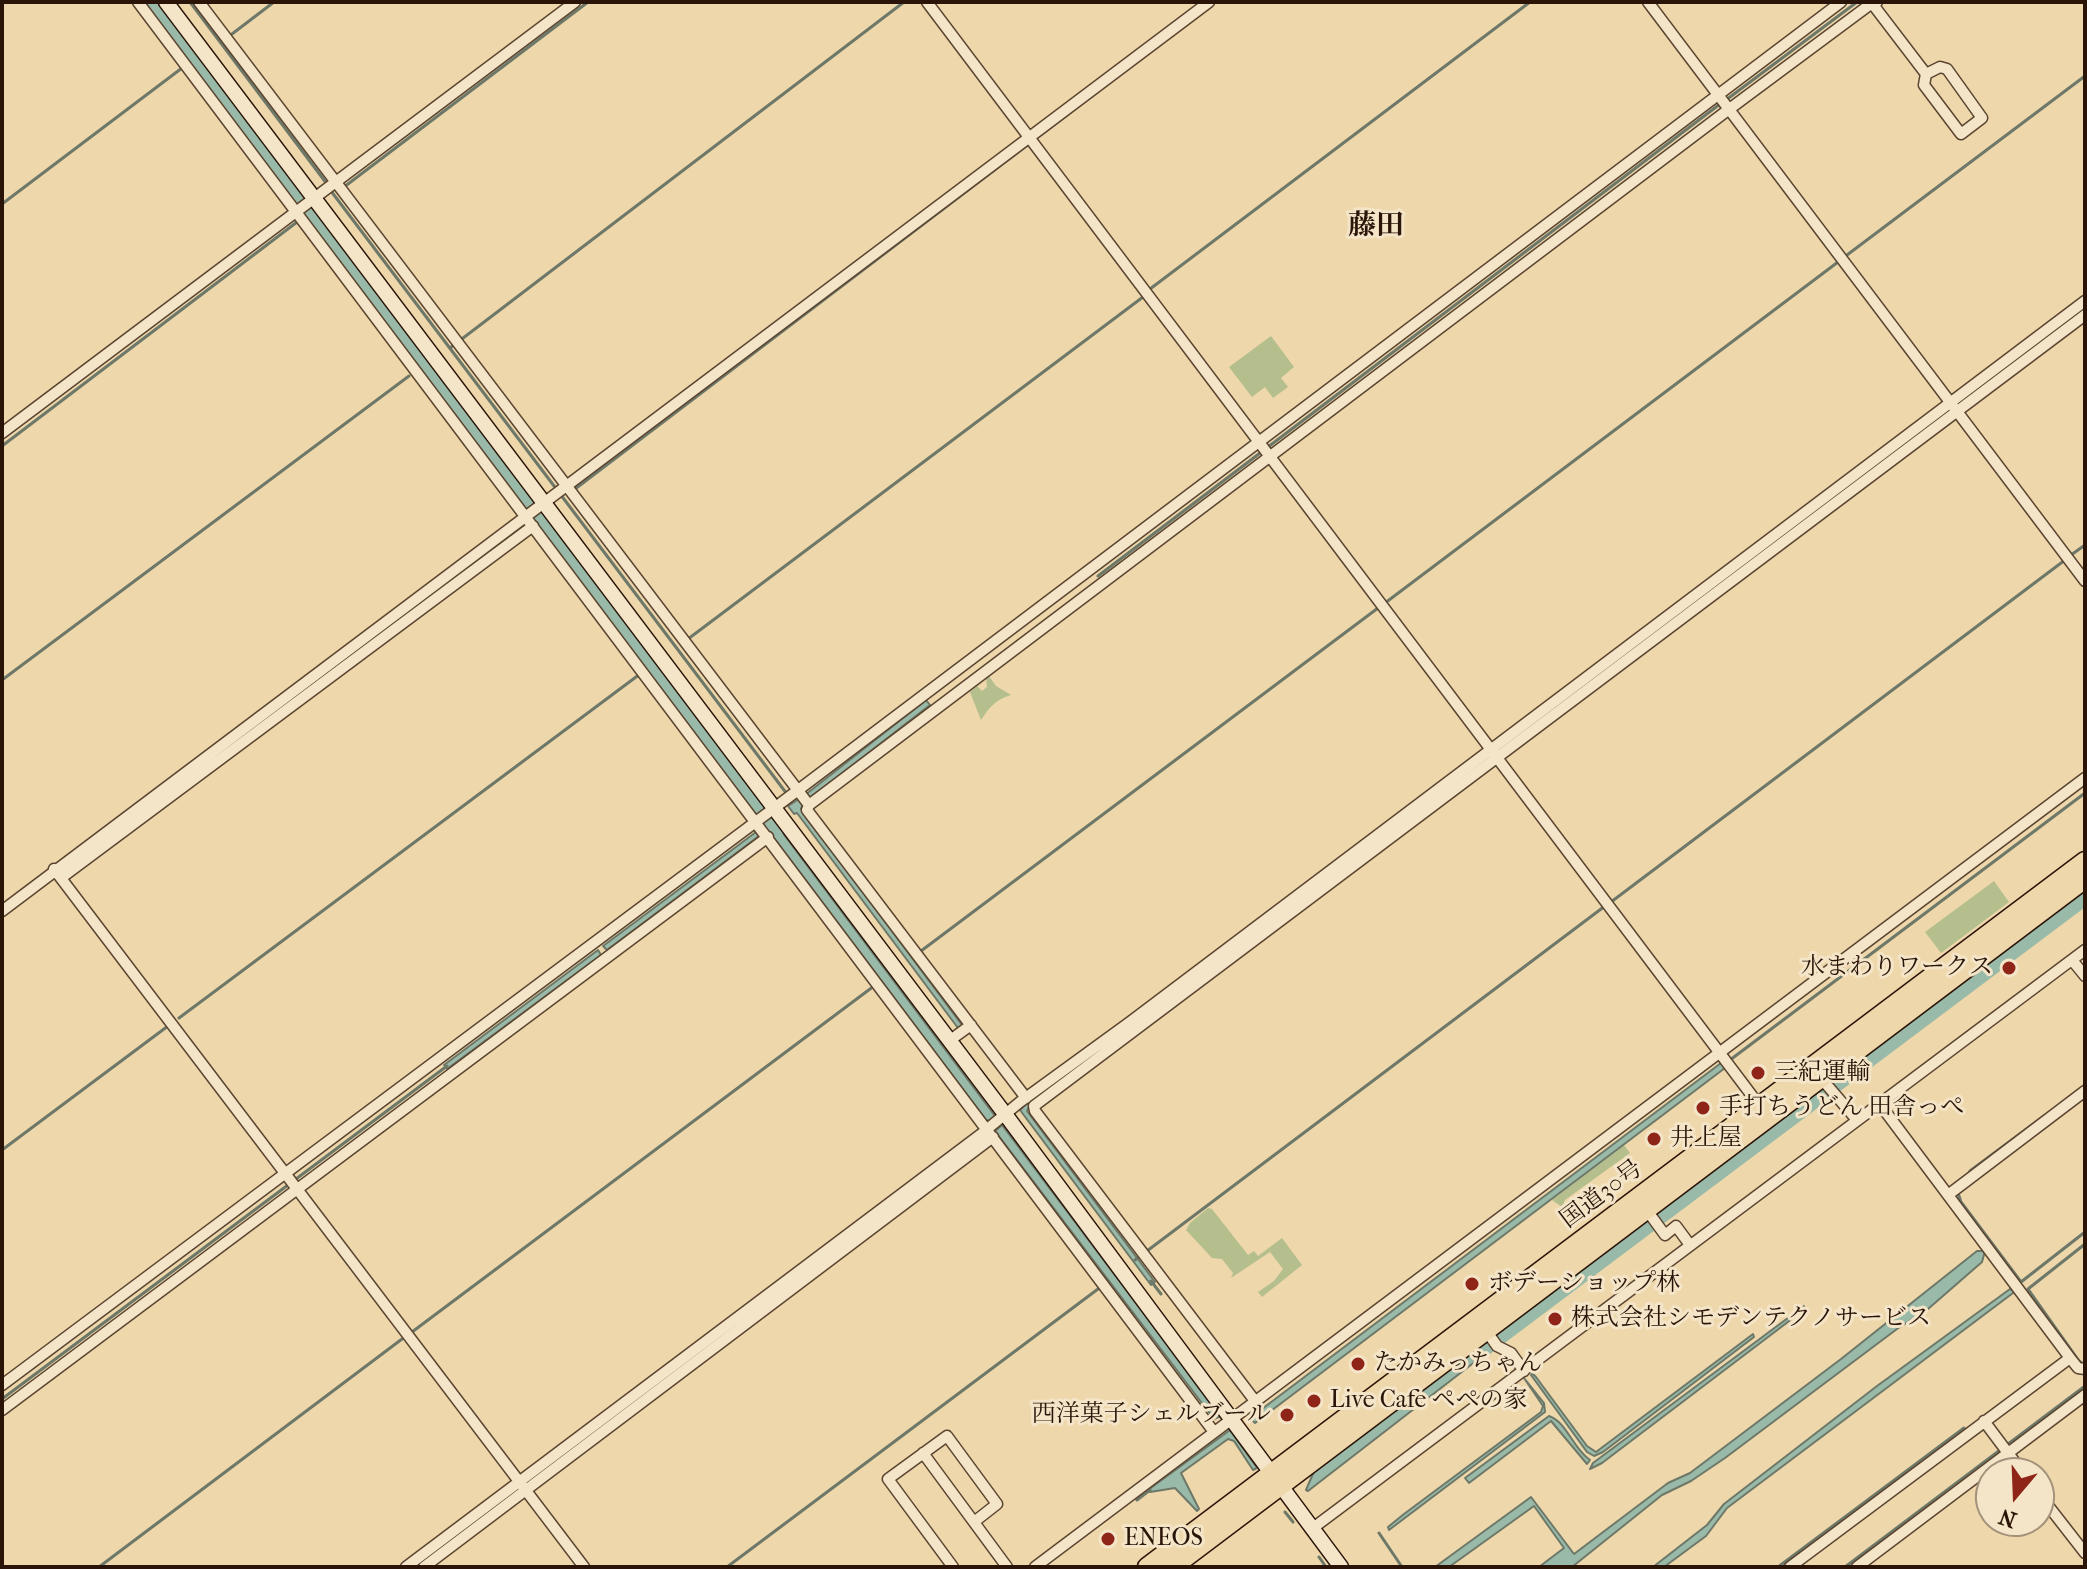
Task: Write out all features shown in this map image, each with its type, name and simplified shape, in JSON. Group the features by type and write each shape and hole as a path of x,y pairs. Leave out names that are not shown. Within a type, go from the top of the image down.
{"highway":[{"name":"国道30号","path":"1173,1567 1276,1479 1764,1112 2085,861"},
{"name":"国道30号","path":"1147,1567 1487,1332 1648,1212 1764,1112 1822,1080 2085,879"}],"street":[{"path":"138,2 456,343 550,503 683,642 780,811"},
{"path":"166,2 321,196 780,811 1013,1111"},
{"path":"199,2 321,196 780,811 961,1032 1013,1111 1341,1567"},
{"path":"2,433 575,2"},
{"path":"927,2 1764,1112"},
{"path":"2,911 58,874 300,694 1209,2"},
{"path":"1648,2 2085,581"},
{"path":"2,1385 292,1182 1845,9 1874,3 1926,74 1924,85 1961,134 1982,118 1947,69 1940,67 1926,74"},
{"path":"2,1410 292,1182 602,950 780,811 1264,450 1845,9"},
{"path":"406,1567 522,1486 915,1190 1013,1111 1494,754 1953,407 2085,301"},
{"path":"1953,407 2085,315"},
{"path":"1035,1567 1255,1401 1724,1060 2085,778"},
{"path":"780,811 807,810 1013,1111 1214,1432"},
{"path":"58,874 584,1567"},
{"path":"1313,1528 2085,950"},
{"path":"2072,960 2085,976"},
{"path":"1822,1080 1857,1120"},
{"path":"1948,1195 2085,1091"},
{"path":"1879,1103 2070,1358 2078,1368 2085,1369"},
{"path":"1013,1111 1035,1111 1255,1401"},
{"path":"1648,1212 1665,1235 1676,1226 1690,1245"},
{"path":"1487,1332 1497,1346 1511,1353 1524,1371"},
{"path":"1790,1567 2070,1358"},
{"path":"1857,1567 2005,1450 2085,1395"},
{"path":"1984,1421 2010,1457"},
{"path":"953,1567 888,1479 947,1436 997,1504 974,1522"},
{"path":"923,1453 1007,1567"},
{"path":"424,1567 522,1486"},
{"path":"2055,1515 2085,1553"}],"green space":[{"path":"1271,336 1294,367 1281,378 1288,387 1273,398 1265,387 1252,397 1229,367"},
{"path":"989,676 996,686 1011,695 993,704 981,720 970,692 977,686 982,691 987,687 986,678"},
{"path":"1994,881 2009,902 1941,953 1925,932"},
{"path":"1624,1145 1630,1153 1565,1200 1562,1207 1552,1200"},
{"path":"1208,1208 1248,1255 1254,1251 1258,1256 1282,1238 1302,1265 1262,1297 1258,1292 1274,1281 1283,1269 1270,1252 1231,1278 1233,1273 1222,1259 1212,1258 1186,1230"}],"shaded area":[{"path":"926,700 930,705 809,799 805,795"},
{"path":"799,799 803,803 801,809 962,1025 958,1028 797,813 794,814 788,806"},
{"path":"770,820 995,1116 991,1121 986,1120 765,826"},
{"path":"756,832 759,836 607,950 603,946"},
{"path":"598,950 601,955 447,1069 444,1065"},
{"path":"1721,1063 1725,1068 1255,1423 1250,1418"},
{"path":"1028,1102 1027,1111 1155,1282 1151,1285 1020,1110"},
{"path":"1002,1125 1221,1416 1214,1419 995,1131"},
{"path":"1977,1251 1985,1251 1982,1262 1928,1309 1725,1458 1691,1481 1662,1495 1572,1567 1539,1567 1564,1548 1534,1506 1449,1567 1435,1567 1531,1497 1574,1554 1668,1483 1690,1473"},
{"path":"2010,1289 2013,1293 1727,1508 1706,1536 1664,1567 1653,1567 1707,1525 1724,1504"},
{"path":"1804,1306 1805,1309 1590,1469 1593,1463"},
{"path":"1753,1334 1754,1337 1594,1456 1587,1452 1531,1375 1536,1377 1587,1446 1596,1452"},
{"path":"1487,1339 1494,1347 1306,1490 1315,1469"},
{"path":"1524,1378 1544,1403 1545,1412 1389,1530 1388,1527 1404,1514 1541,1412 1543,1406"},
{"path":"1549,1416 1561,1424 1590,1460 1587,1464 1551,1421 1469,1483 1465,1478"},
{"path":"1230,1430 1257,1468 1253,1470 1234,1441 1228,1439 1181,1473 1199,1509 1197,1511 1175,1488 1148,1490"}],"waterway":[{"path":"150,2 777,833"},
{"path":"190,2 327,184"},
{"path":"232,34 274,2"},
{"path":"344,187 588,2"},
{"path":"450,348 904,2"},
{"path":"1150,289 1530,2"},
{"path":"1726,100 1857,2"},
{"path":"2,204 182,68"},
{"path":"1847,255 2085,76"},
{"path":"1098,576 1720,104"},
{"path":"575,489 1072,111"},
{"path":"331,191 787,794"},
{"path":"2,446 297,222"},
{"path":"1385,603 1838,262"},
{"path":"688,639 1143,297"},
{"path":"420,368 424,365"},
{"path":"2,680 409,376"},
{"path":"1571,695 1878,464"},
{"path":"534,519 538,516"},
{"path":"2071,555 2085,545"},
{"path":"1611,902 2065,560"},
{"path":"921,951 1378,608"},
{"path":"179,1018 640,674"},
{"path":"214,758 294,698"},
{"path":"1730,1060 2085,793"},
{"path":"1479,1351 2085,896"},
{"path":"1135,1260 1605,906"},
{"path":"412,1332 874,986"},
{"path":"2,1150 168,1026"},
{"path":"2,1399 447,1066"},
{"path":"1970,1171 2044,1116"},
{"path":"994,1130 998,1127"},
{"path":"1958,1193 1961,1202 2021,1282 2085,1232"},
{"path":"2085,1244 2028,1289 2085,1365"},
{"path":"1151,1281 1161,1294"},
{"path":"727,1567 1102,1286"},
{"path":"99,1567 402,1339"},
{"path":"1845,1567 2085,1386"},
{"path":"1778,1567 1964,1428"},
{"path":"1137,1500 1150,1490"},
{"path":"1285,1512 1293,1522"},
{"path":"1379,1533 1402,1567"},
{"path":"1319,1557 1326,1567"}],"place":[{"name":"水まわりワークス","path":"2009,968"},
{"name":"三紀運輸","path":"1758,1073"},
{"name":"手打ちうどん 田舎っぺ","path":"1703,1108"},
{"name":"井上屋","path":"1654,1139"},
{"name":"ボデーショップ林","path":"1472,1284"},
{"name":"株式会社シモデンテクノサービス","path":"1555,1319"},
{"name":"たかみっちゃん","path":"1358,1364"},
{"name":"Live Cafe ペペの家","path":"1314,1401"},
{"name":"西洋菓子シェルブール","path":"1287,1415"},
{"name":"ENEOS","path":"1108,1539"}],"district":[{"name":"藤田","path":"1376,227"}]}
